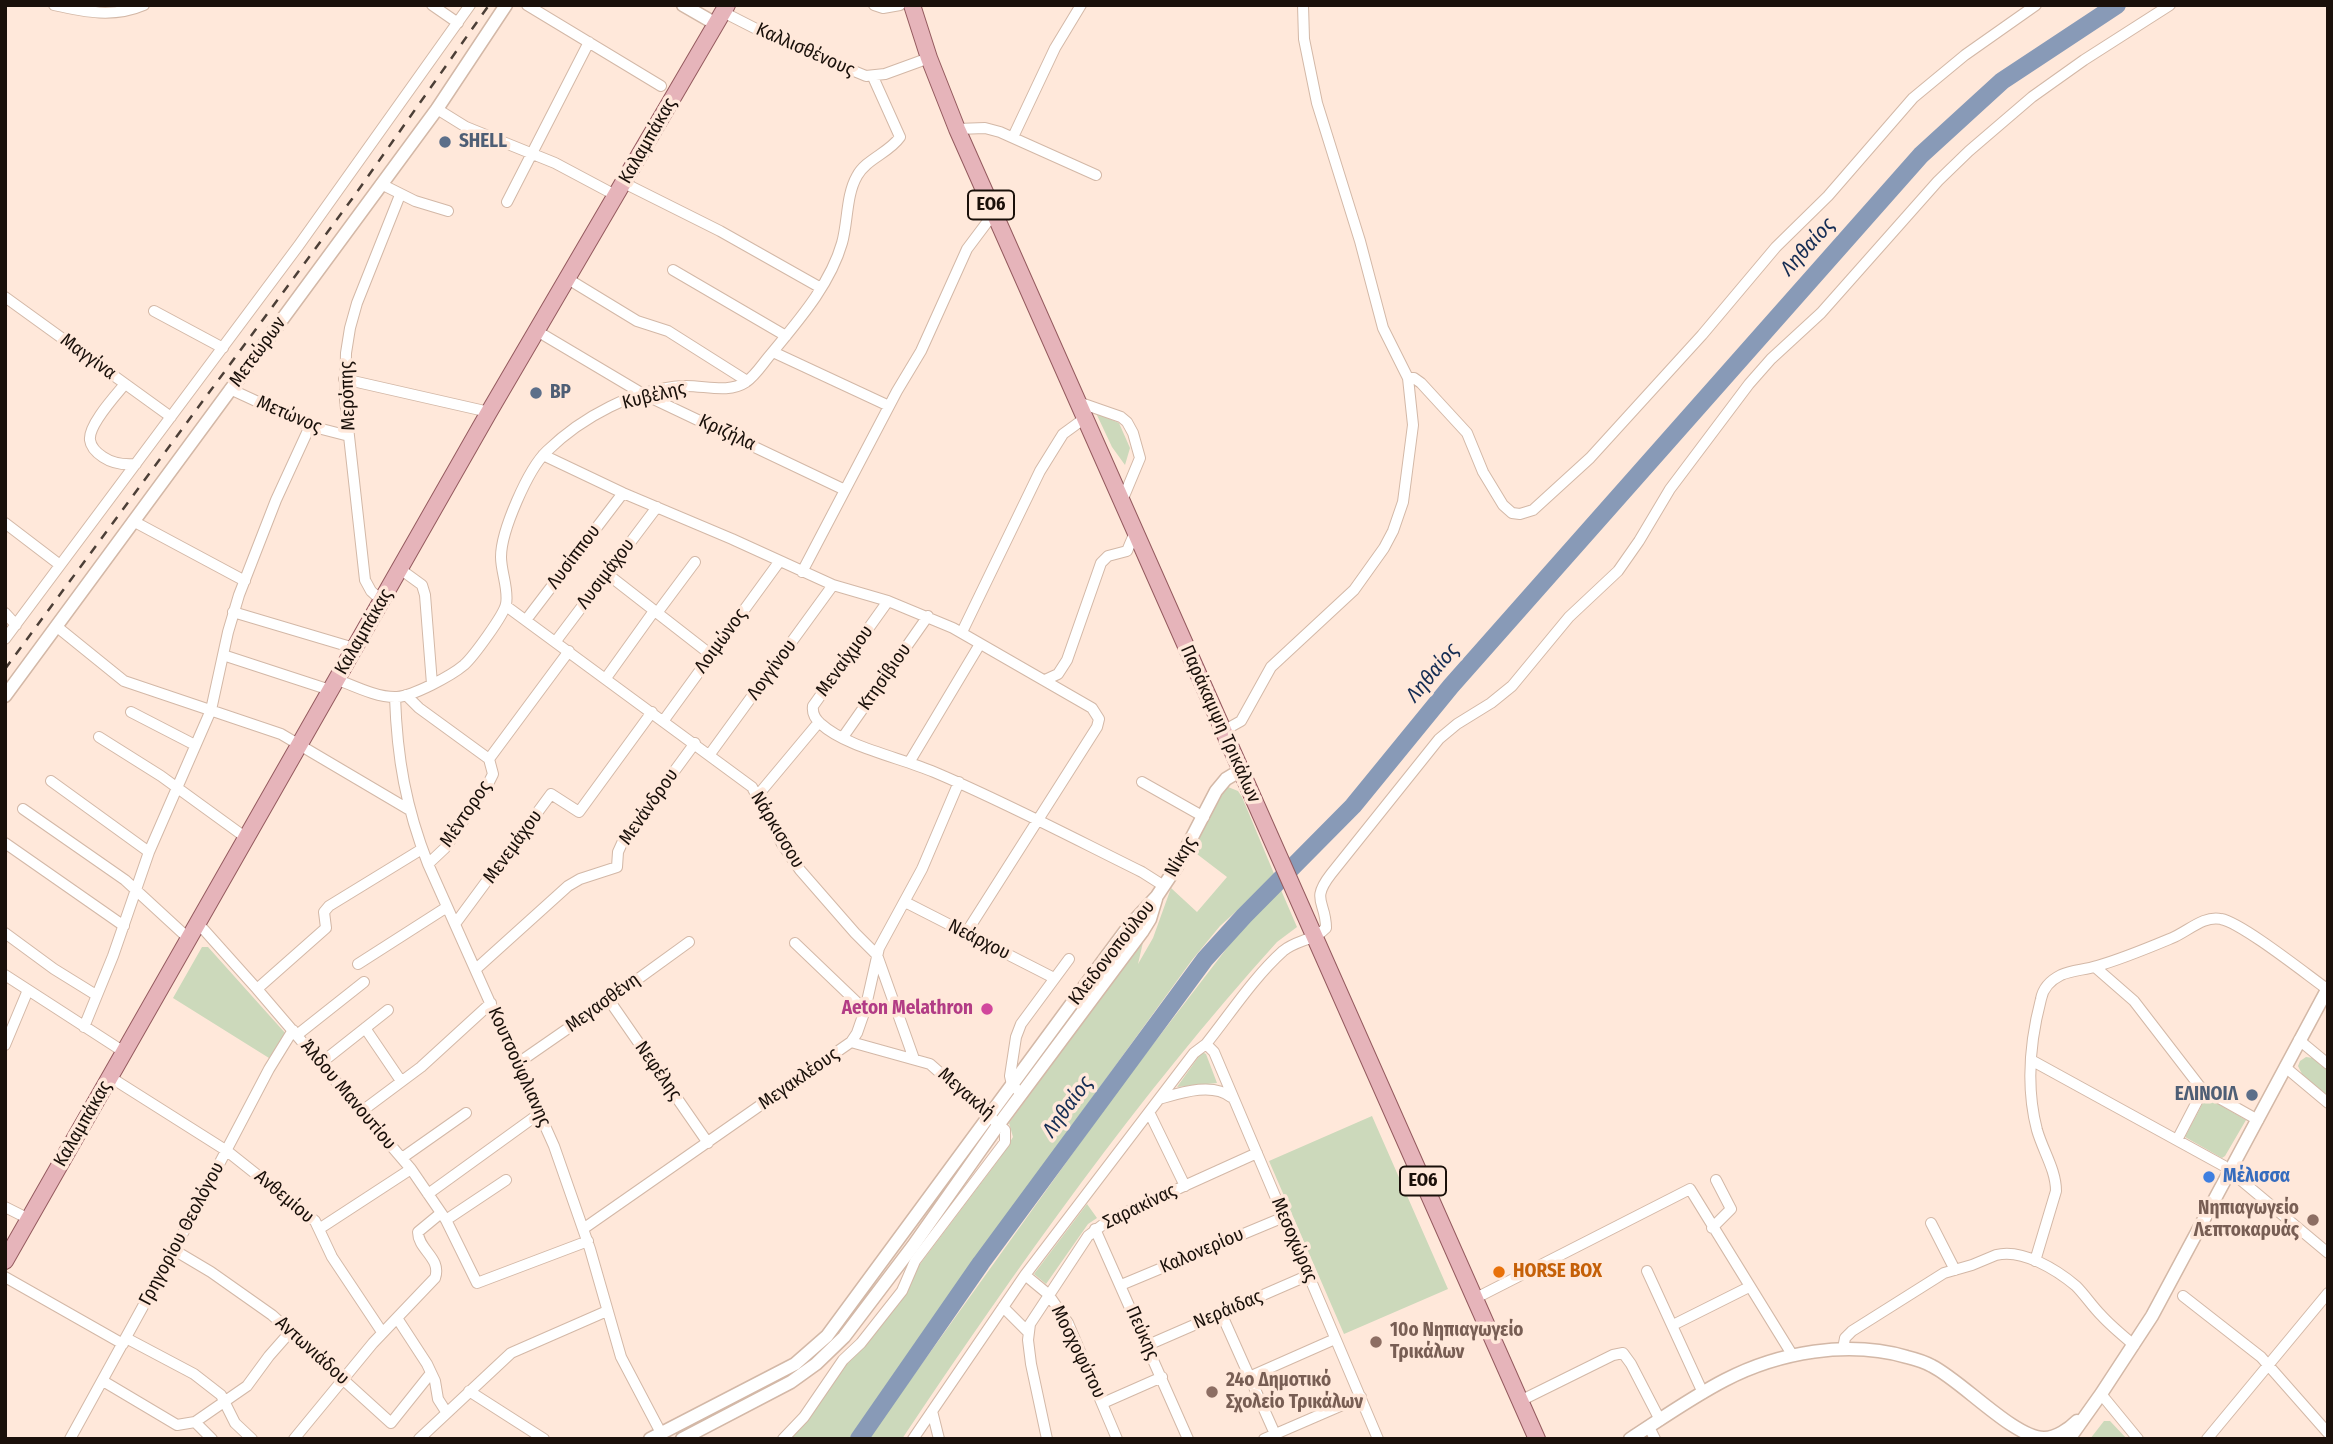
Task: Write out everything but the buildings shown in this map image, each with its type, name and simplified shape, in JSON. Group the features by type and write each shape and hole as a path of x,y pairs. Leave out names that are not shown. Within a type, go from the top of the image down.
{"main road":[{"name":"Παράκαμψη Τρικάλων","path":"912,5 957,129 1537,1439"},
{"name":"Καλαμπάκας","path":"5,1261 489,412 722,14"}],"street":[{"path":"54,5 95,13 113,13 144,5"},
{"path":"432,5 458,23"},
{"path":"5,639 223,348 470,5"},
{"name":"Μετεώρων","path":"5,696 437,109 506,5"},
{"path":"527,5 661,86"},
{"path":"683,5 722,14"},
{"path":"874,5 883,8 900,5"},
{"path":"1013,137 1055,48 1081,5"},
{"path":"1223,731 1241,721 1271,667 1354,590 1376,560 1393,530 1403,502 1413,425 1408,378 1383,328 1360,241 1317,103 1304,39 1303,5"},
{"path":"1408,378 1414,378 1421,383 1467,433 1483,472 1508,510 1520,514 1533,509 1569,480 1590,458 1702,335 1776,247 1828,196 1913,99 1965,55 2036,5"},
{"path":"913,1439 1025,1275 1196,1050 1206,1044 1273,960 1312,930 1326,928 1319,895 1322,885 1439,739 1511,686 1569,617 1618,571 1670,489 1763,368 1821,313 1938,181 1969,151 2045,88 2170,5"},
{"name":"Καλλισθένους","path":"722,14 856,73 873,77 929,58"},
{"path":"507,202 589,43"},
{"path":"568,279 637,321 668,331 747,381 786,336 821,288 841,248 858,173 900,137 873,77"},
{"path":"437,109 474,130 720,231 821,288"},
{"path":"957,129 985,128 1013,137 1096,175"},
{"path":"381,184 400,195 448,211"},
{"name":"Μερόπης","path":"382,600 371,591 365,580 344,379 347,341 353,317 372,260 400,195"},
{"path":"802,572 921,351 967,249 994,213"},
{"path":"673,270 786,336"},
{"name":"Μαγγίνα","path":"5,297 171,417"},
{"path":"154,310 223,348"},
{"name":"Κριζήλα","path":"537,331 643,394 845,490"},
{"path":"773,352 889,406"},
{"path":"344,379 489,412"},
{"name":"Κυβέλης","path":"506,606 502,548 517,502 543,455 558,441 597,415 643,394 684,386 727,388 747,381"},
{"path":"125,384 101,415 90,435 90,442 93,450 111,462 136,464"},
{"name":"Μετώνος","path":"230,389 310,426 349,436"},
{"path":"1078,402 1121,417 1133,433 1140,458 1122,501"},
{"path":"962,632 1040,471 1063,434 1085,418"},
{"path":"84,1027 124,926 149,852 211,710 233,612 276,500 310,426"},
{"path":"543,455 833,585 928,616 962,632 1093,708 1098,719 1097,727 966,933"},
{"name":"Λυσίππου","path":"526,620 623,493"},
{"name":"Λυσιμάχου","path":"555,641 657,507"},
{"path":"134,521 245,581"},
{"path":"5,523 60,565"},
{"path":"1045,680 1058,674 1067,660 1101,563 1108,555 1127,551 1135,531"},
{"path":"606,678 695,562"},
{"name":"Λοιμώνος","path":"664,720 779,562"},
{"path":"400,569 422,585 425,595 432,684"},
{"path":"606,573 710,654"},
{"name":"Λογγίνου","path":"710,754 833,585"},
{"name":"Μεναίχμου","path":"819,722 813,713 813,706 888,601"},
{"path":"401,696 432,684 467,662 506,606"},
{"name":"Νάρκισσου","path":"506,606 747,782 758,795 782,844 800,870 877,955 914,1059"},
{"path":"233,612 354,648"},
{"path":"5,613 16,625"},
{"name":"Κτησίβιου","path":"843,737 928,616"},
{"path":"57,626 124,681 281,733 408,809"},
{"path":"909,761 980,644"},
{"path":"223,655 333,685 401,696 489,759 569,651"},
{"name":"Κουτσούφλιανης","path":"401,696 398,750 408,809 447,908 540,1113 588,1241 626,1370 655,1436"},
{"path":"131,712 195,744"},
{"name":"Μενεμάχου","path":"455,924 551,794 579,812 652,712"},
{"path":"758,795 819,722 843,737 909,761 1037,819 1142,872 1161,891"},
{"path":"99,737 176,787 245,837"},
{"name":"Μενάνδρου","path":"476,969 568,886 580,879 617,867 618,852 623,841 695,743"},
{"name":"Μέντορος","path":"428,864 445,848 489,782 493,774 489,759"},
{"name":"Νίκης","path":"1161,891 1189,848 1221,785 1241,770"},
{"path":"51,781 149,852"},
{"name":"Μεγακλέους","path":"583,1228 851,1042 864,1010 877,955 927,859 958,782"},
{"name":"Νίκης","path":"1142,782 1203,817"},
{"path":"23,809 125,880 188,938"},
{"path":"5,843 124,926"},
{"path":"257,989 326,928 324,912 329,906 422,849"},
{"name":"Κλειδονοπούλου","path":"655,1436 795,1364 827,1336 1129,926 1161,891"},
{"name":"Κλειδονοπούλου","path":"682,1439 808,1370 844,1337 910,1259 999,1124 1142,932 1161,891"},
{"name":"Νεάρχου","path":"905,902 1054,978"},
{"path":"358,964 447,908"},
{"path":"2035,1261 2055,1198 2056,1186 2034,1115 2031,1096 2031,1060 2039,1006 2045,989 2062,975 2095,967 2174,938 2209,919 2217,918 2243,930 2328,988 2231,1171 2134,1345 2069,1439"},
{"name":"Άλδου Μανουτίου","path":"197,922 411,1168 443,1216 477,1283 588,1241"},
{"path":"5,933 54,969 96,995"},
{"name":"Μεγασθένη","path":"517,1063 688,942"},
{"path":"795,943 864,1010"},
{"path":"1022,1094 1012,1085 1010,1076 1016,1037 1021,1024 1069,959"},
{"path":"2095,967 2134,1001 2203,1090 2258,1120"},
{"path":"5,975 124,1052"},
{"path":"295,1032 364,982"},
{"path":"5,1045 28,990"},
{"name":"Νεφέλης","path":"609,1000 708,1143"},
{"path":"362,1111 421,1067 491,1003"},
{"path":"321,1063 388,1010"},
{"path":"365,1028 401,1081"},
{"name":"Γρηγορίου Θεολόγου","path":"70,1439 269,1069 295,1032"},
{"path":"2299,1040 2328,1064"},
{"name":"Μεγακλή","path":"851,1042 934,1066 999,1124"},
{"name":"Μεσοχώρας","path":"1206,1044 1213,1050 1378,1439"},
{"path":"2031,1060 2231,1171 2328,1253"},
{"path":"2285,1067 2328,1103"},
{"name":"Ανθεμίου","path":"110,1076 226,1150 315,1221 332,1257 382,1332"},
{"path":"1158,1099 1197,1090 1224,1091 1234,1099"},
{"path":"2176,1140 2203,1090"},
{"path":"1149,1112 1185,1186"},
{"path":"428,1194 540,1113"},
{"path":"402,1158 466,1114"},
{"name":"Σαρακίνας","path":"1028,1332 1032,1319 1048,1294 1095,1229 1109,1220 1257,1153"},
{"path":"319,1229 411,1168"},
{"path":"295,1439 382,1332 435,1278 438,1272 435,1262 418,1238 418,1232 506,1180"},
{"path":"1712,1228 1731,1209 1716,1180"},
{"path":"1474,1298 1690,1189 1793,1356"},
{"path":"5,1207 29,1219"},
{"name":"Καλονερίου","path":"1121,1285 1284,1217"},
{"path":"1931,1223 1955,1270"},
{"name":"Πεύκης","path":"1095,1229 1188,1439"},
{"name":"Αντωνιάδου","path":"174,1250 211,1272 291,1331 391,1423 432,1373"},
{"path":"1843,1349 1845,1338 1852,1331 1933,1279 2002,1253 2035,1261 2076,1287 2104,1319 2134,1345"},
{"path":"783,1439 804,1417 843,1360 861,1343 897,1297 910,1259"},
{"path":"1647,1271 1703,1393"},
{"name":"Μοσχοφύτου","path":"1025,1275 1048,1294 1068,1322 1117,1439"},
{"name":"Νεράιδας","path":"1148,1345 1308,1275"},
{"path":"5,1277 125,1341 194,1374 220,1395 235,1423 252,1439"},
{"path":"1673,1325 1749,1287"},
{"path":"2207,1439 2328,1293"},
{"path":"2183,1296 2269,1364 2328,1433"},
{"path":"1003,1307 1028,1332 1031,1364 1046,1439"},
{"path":"419,1439 516,1350 607,1311"},
{"path":"1221,1313 1275,1434"},
{"path":"397,1318 432,1373 440,1404 445,1410 449,1410"},
{"path":"103,1381 177,1425 195,1422 251,1382 291,1331"},
{"path":"1249,1377 1335,1339"},
{"path":"1630,1439 1654,1428 1703,1393 1751,1367 1793,1356 1858,1348 1906,1356 1932,1366 2024,1432 2043,1438 2073,1426 2090,1409"},
{"path":"1520,1401 1613,1355 1623,1353 1627,1357 1654,1428"},
{"path":"1103,1403 1162,1377"},
{"path":"469,1391 544,1439"},
{"path":"2101,1394 2138,1439"},
{"path":"1264,1439 1361,1398"},
{"path":"1983,1402 2022,1439"},
{"path":"932,1411 939,1439"},
{"path":"195,1422 212,1439"}],"green space":[{"path":"1096,413 1119,423 1130,448 1125,465 1112,447"},
{"path":"1228,787 1238,791 1242,797 1275,876 1220,926 1192,960 944,1302 849,1439 788,1439 1000,1158 1013,1137 1009,1123 1144,938 1138,964 1153,938 1171,888 1197,912 1227,877 1193,851 1212,808"},
{"path":"1281,890 1297,927 1277,942 1176,1060 1080,1184 902,1439 868,1439 1121,1086 1247,922"},
{"path":"202,947 208,947 286,1034 269,1058 173,998"},
{"path":"1202,1052 1206,1054 1217,1083 1177,1087"},
{"path":"2306,1057 2313,1058 2328,1070 2328,1097 2303,1076 2298,1066"},
{"path":"2206,1097 2246,1120 2222,1158 2185,1137"},
{"path":"1372,1116 1448,1289 1344,1334 1269,1161"},
{"path":"1087,1204 1097,1218 1088,1224 1046,1284 1034,1274"},
{"path":"2104,1421 2110,1421 2127,1439 2090,1439"}],"waterway":[{"name":"Ληθαίος","path":"859,1439 981,1263 1205,959 1353,806 1451,686 1921,155 2002,81 2117,5"}],"railway":[{"path":"5,669 352,199 489,5"}],"place":[{"name":"SHELL","path":"445,142"},
{"name":"BP","path":"536,393"},
{"name":"Aeton Melathron","path":"987,1009"},
{"name":"ΕΛΙΝΟΙΛ","path":"2252,1095"},
{"name":"Μέλισσα","path":"2209,1177"},
{"name":"Νηπιαγωγείο Λεπτοκαρυάς","path":"2313,1220"},
{"name":"HORSE BOX","path":"1499,1272"},
{"name":"10ο Νηπιαγωγείο Τρικάλων","path":"1376,1342"},
{"name":"24ο Δημοτικό Σχολείο Τρικάλων","path":"1212,1392"}]}
